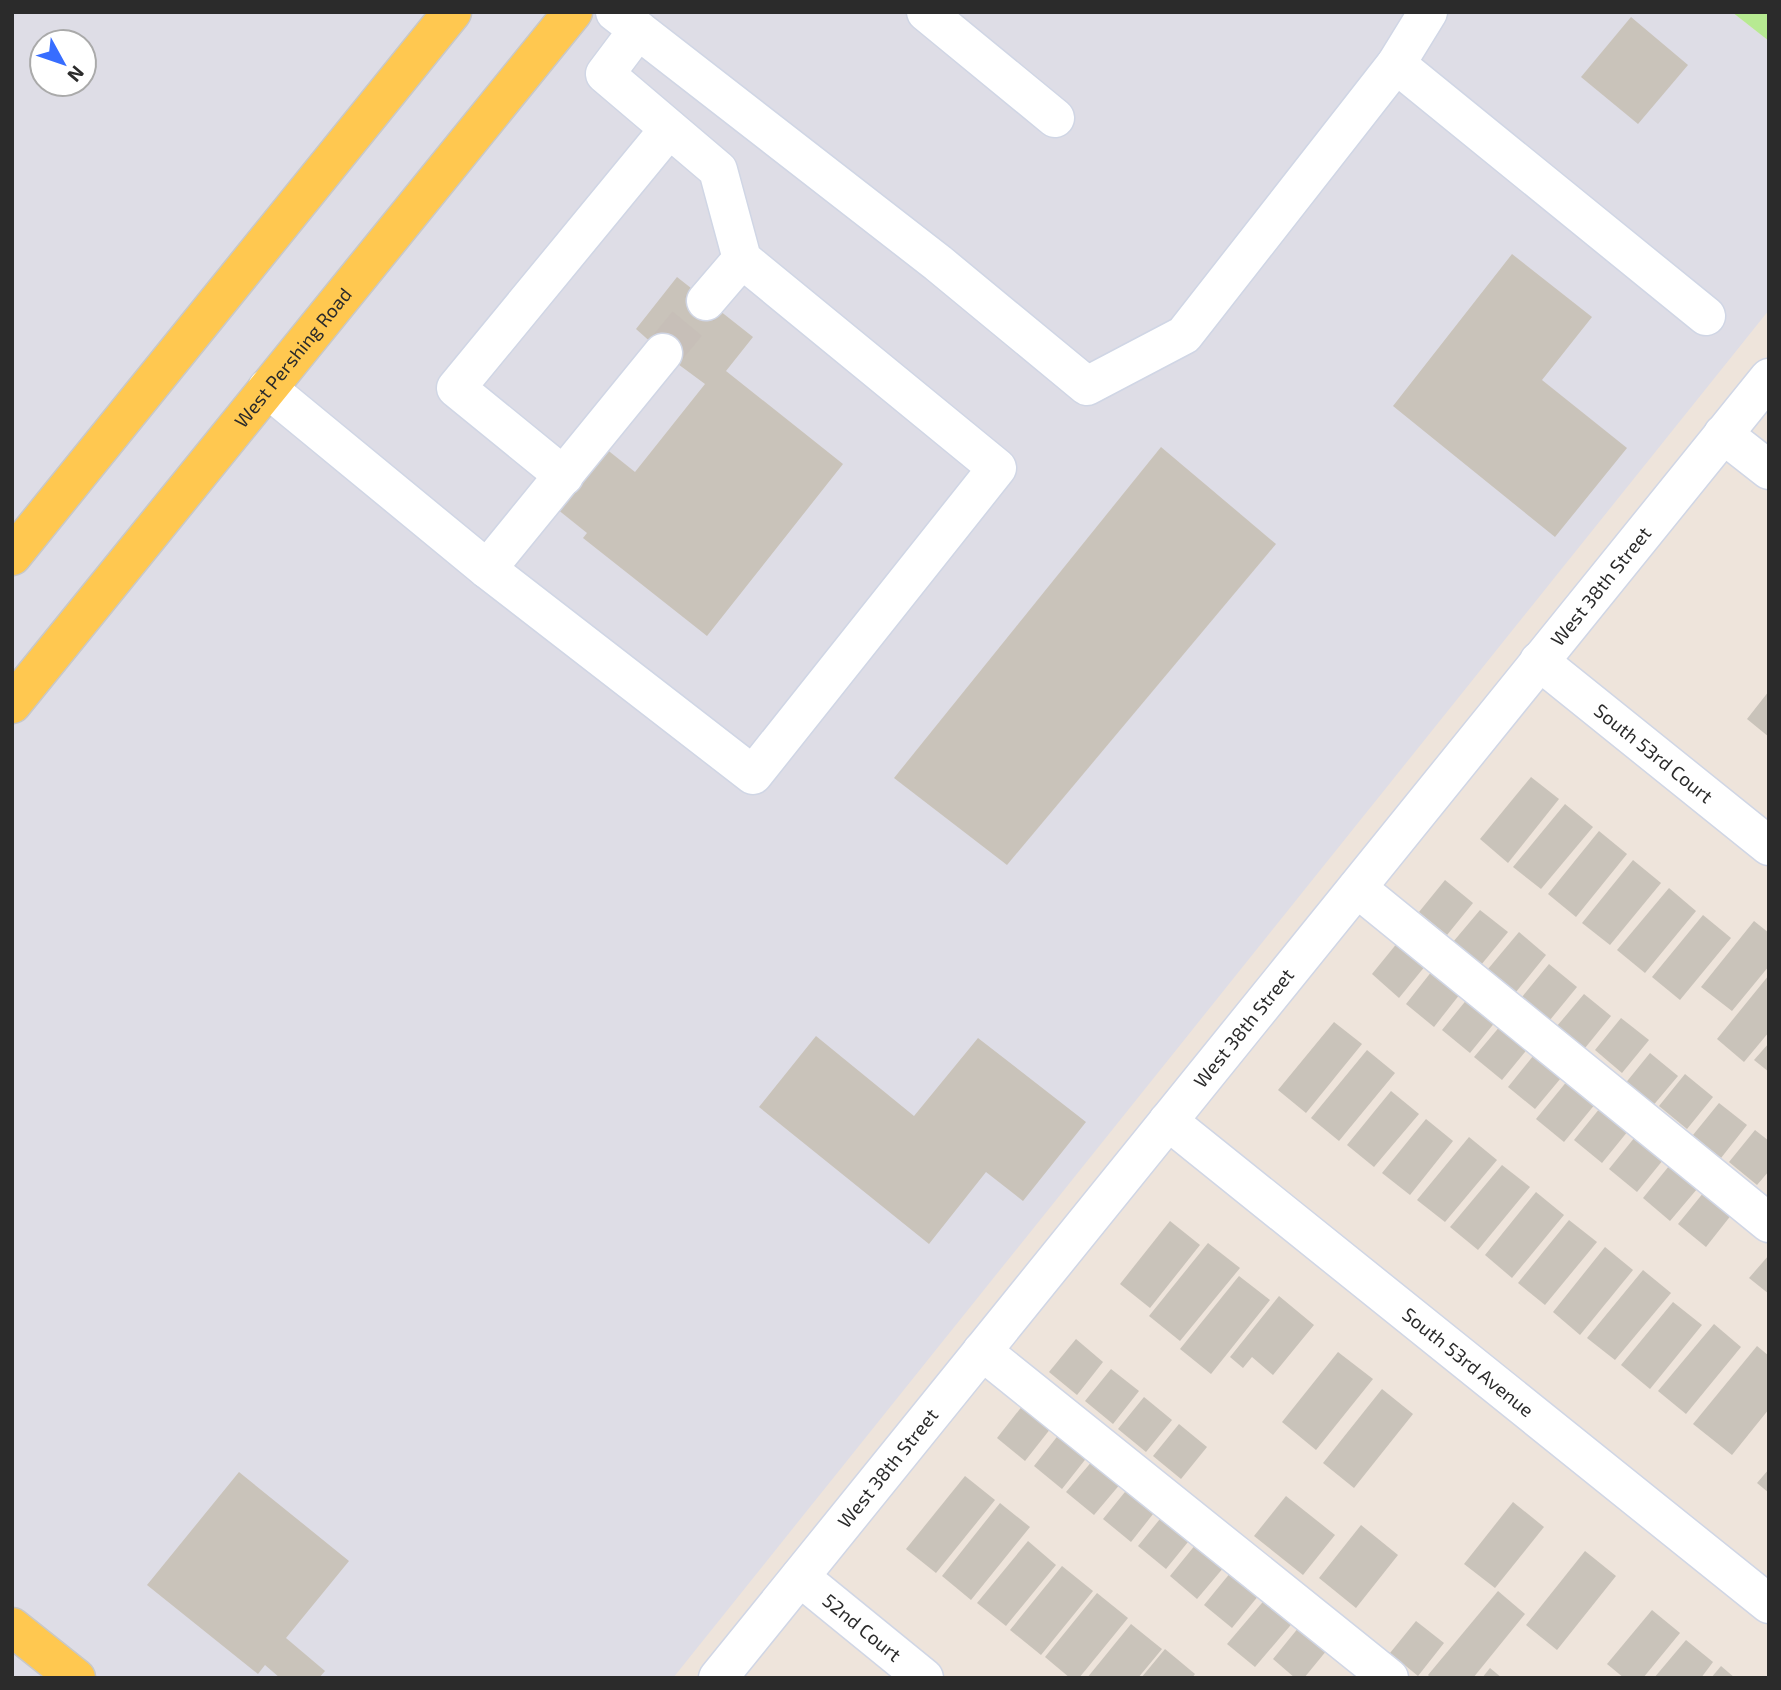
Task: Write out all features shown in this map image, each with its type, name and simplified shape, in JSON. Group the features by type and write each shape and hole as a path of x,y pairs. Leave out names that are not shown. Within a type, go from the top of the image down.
{"main road":[{"path":"12,556 452,12"},
{"name":"West Pershing Road","path":"12,704 573,12"},
{"path":"12,1627 76,1678"}],"street":[{"path":"926,12 1055,118"},
{"path":"267,388 487,569 753,775 997,468 742,259 718,170 605,74 627,21 938,263 1087,386 1184,335 1396,64 1428,12"},
{"path":"1396,64 1706,316"},
{"path":"564,476 456,388 669,129"},
{"path":"706,301 742,259"},
{"path":"487,569 663,353"},
{"name":"West 38th Street","path":"718,1678 1769,378"},
{"path":"1723,434 1769,470"},
{"name":"South 53rd Court","path":"1539,662 1769,846"},
{"path":"1357,888 1769,1223"},
{"name":"South 53rd Avenue","path":"1168,1121 1769,1604"},
{"path":"982,1351 1389,1678"},
{"name":"52nd Court","path":"800,1577 924,1678"}],"shaded area":[{"path":"12,12 1732,12 1769,41 1769,310 673,1678 12,1678"}],"green space":[{"path":"1732,12 1769,12 1769,41"}],"building":[{"path":"1631,17 1688,65 1638,124 1581,77"},
{"path":"1512,254 1592,317 1542,380 1627,448 1555,537 1393,406"},
{"path":"677,277 753,337 726,371 843,464 707,636 583,538 587,533 557,509 605,448 635,472 705,384 636,329"},
{"path":"1161,447 1276,544 1007,865 894,778"},
{"path":"1769,691 1769,737 1747,719"},
{"path":"1531,777 1559,799 1508,863 1480,839"},
{"path":"1565,804 1593,827 1541,889 1513,867"},
{"path":"1599,831 1627,854 1576,917 1548,894"},
{"path":"1633,860 1661,883 1610,945 1582,923"},
{"path":"1445,880 1473,903 1447,935 1419,912"},
{"path":"1669,888 1696,911 1645,973 1617,950"},
{"path":"1480,910 1508,932 1481,965 1453,942"},
{"path":"1703,915 1731,938 1680,1000 1652,977"},
{"path":"1754,921 1769,933 1769,966 1732,1011 1701,987"},
{"path":"1519,932 1546,955 1516,992 1488,969"},
{"path":"1398,942 1426,965 1399,998 1372,974"},
{"path":"1549,964 1577,987 1550,1020 1522,997"},
{"path":"1432,971 1460,994 1434,1027 1406,1004"},
{"path":"1769,975 1769,1032 1744,1062 1717,1039"},
{"path":"1584,994 1611,1016 1585,1048 1557,1026"},
{"path":"1468,998 1496,1021 1470,1053 1442,1030"},
{"path":"1621,1018 1649,1040 1622,1073 1595,1050"},
{"path":"1334,1022 1362,1044 1306,1113 1278,1090"},
{"path":"1501,1025 1529,1047 1502,1080 1474,1057"},
{"path":"816,1036 914,1116 978,1038 1086,1122 1023,1201 986,1172 929,1244 759,1107"},
{"path":"1769,1043 1769,1072 1754,1060"},
{"path":"1367,1050 1395,1073 1339,1141 1311,1118"},
{"path":"1538,1050 1566,1072 1535,1109 1508,1087"},
{"path":"1650,1053 1678,1076 1651,1108 1624,1085"},
{"path":"1685,1074 1713,1097 1687,1129 1659,1106"},
{"path":"1568,1080 1596,1103 1564,1142 1536,1119"},
{"path":"1391,1091 1419,1114 1374,1167 1347,1145"},
{"path":"1719,1103 1747,1125 1721,1158 1693,1135"},
{"path":"1600,1108 1628,1131 1602,1163 1574,1140"},
{"path":"1426,1119 1453,1141 1410,1195 1382,1173"},
{"path":"1755,1130 1769,1141 1769,1171 1757,1185 1729,1162"},
{"path":"1469,1137 1497,1160 1445,1222 1417,1200"},
{"path":"1635,1137 1663,1160 1637,1192 1609,1169"},
{"path":"1502,1165 1530,1187 1478,1250 1450,1227"},
{"path":"1669,1166 1697,1189 1670,1221 1643,1198"},
{"path":"1536,1192 1564,1215 1512,1278 1485,1255"},
{"path":"1704,1192 1732,1214 1706,1247 1678,1224"},
{"path":"1569,1220 1597,1242 1545,1305 1518,1283"},
{"path":"1170,1221 1200,1245 1150,1308 1120,1284"},
{"path":"1208,1243 1240,1268 1180,1341 1149,1316"},
{"path":"1605,1247 1633,1270 1580,1335 1553,1312"},
{"path":"1769,1255 1769,1294 1749,1278"},
{"path":"1643,1270 1671,1293 1615,1360 1587,1338"},
{"path":"1239,1276 1270,1300 1211,1374 1180,1349"},
{"path":"1279,1296 1314,1325 1273,1375 1252,1357 1243,1368 1230,1357"},
{"path":"1673,1302 1702,1325 1650,1389 1621,1365"},
{"path":"1714,1324 1741,1347 1686,1414 1658,1391"},
{"path":"1076,1339 1103,1362 1077,1395 1049,1372"},
{"path":"1757,1346 1769,1356 1769,1409 1732,1455 1693,1424"},
{"path":"1338,1352 1373,1379 1316,1450 1282,1422"},
{"path":"1111,1369 1139,1391 1113,1424 1085,1401"},
{"path":"1382,1389 1413,1414 1354,1488 1323,1463"},
{"path":"1144,1397 1172,1420 1146,1452 1118,1429"},
{"path":"1023,1405 1051,1428 1025,1461 997,1438"},
{"path":"1179,1424 1207,1447 1181,1479 1153,1456"},
{"path":"1060,1433 1088,1456 1062,1489 1034,1466"},
{"path":"1093,1460 1121,1483 1094,1515 1066,1492"},
{"path":"1769,1469 1769,1493 1757,1483"},
{"path":"239,1472 349,1561 286,1638 325,1671 319,1678 280,1678 265,1665 258,1674 147,1585"},
{"path":"965,1476 995,1500 936,1573 906,1549"},
{"path":"1129,1487 1157,1509 1131,1542 1103,1519"},
{"path":"1286,1496 1335,1535 1303,1575 1254,1536"},
{"path":"1513,1502 1544,1527 1495,1588 1464,1564"},
{"path":"1000,1503 1030,1527 971,1600 942,1576"},
{"path":"1164,1514 1192,1537 1166,1569 1138,1546"},
{"path":"1361,1525 1398,1555 1356,1608 1319,1578"},
{"path":"1028,1541 1056,1565 1006,1626 977,1603"},
{"path":"1196,1544 1224,1567 1197,1599 1170,1576"},
{"path":"1585,1551 1616,1576 1557,1650 1526,1625"},
{"path":"1062,1566 1093,1591 1041,1655 1010,1630"},
{"path":"1231,1572 1259,1595 1232,1628 1204,1605"},
{"path":"1498,1591 1525,1614 1473,1678 1431,1678 1428,1675"},
{"path":"1097,1593 1128,1618 1079,1678 1070,1678 1045,1657"},
{"path":"1267,1597 1295,1620 1255,1667 1227,1644"},
{"path":"1652,1610 1680,1633 1643,1678 1624,1678 1607,1664"},
{"path":"1416,1621 1444,1643 1418,1676 1390,1653"},
{"path":"1131,1624 1162,1649 1138,1678 1087,1678"},
{"path":"1299,1627 1327,1650 1304,1678 1295,1678 1273,1659"},
{"path":"1686,1640 1713,1662 1701,1678 1654,1678"},
{"path":"1165,1649 1195,1674 1192,1678 1141,1678"},
{"path":"1721,1666 1735,1678 1711,1678"},
{"path":"1490,1668 1502,1678 1482,1678"}],"tunnel":[{"path":"663,353 706,301"}]}
